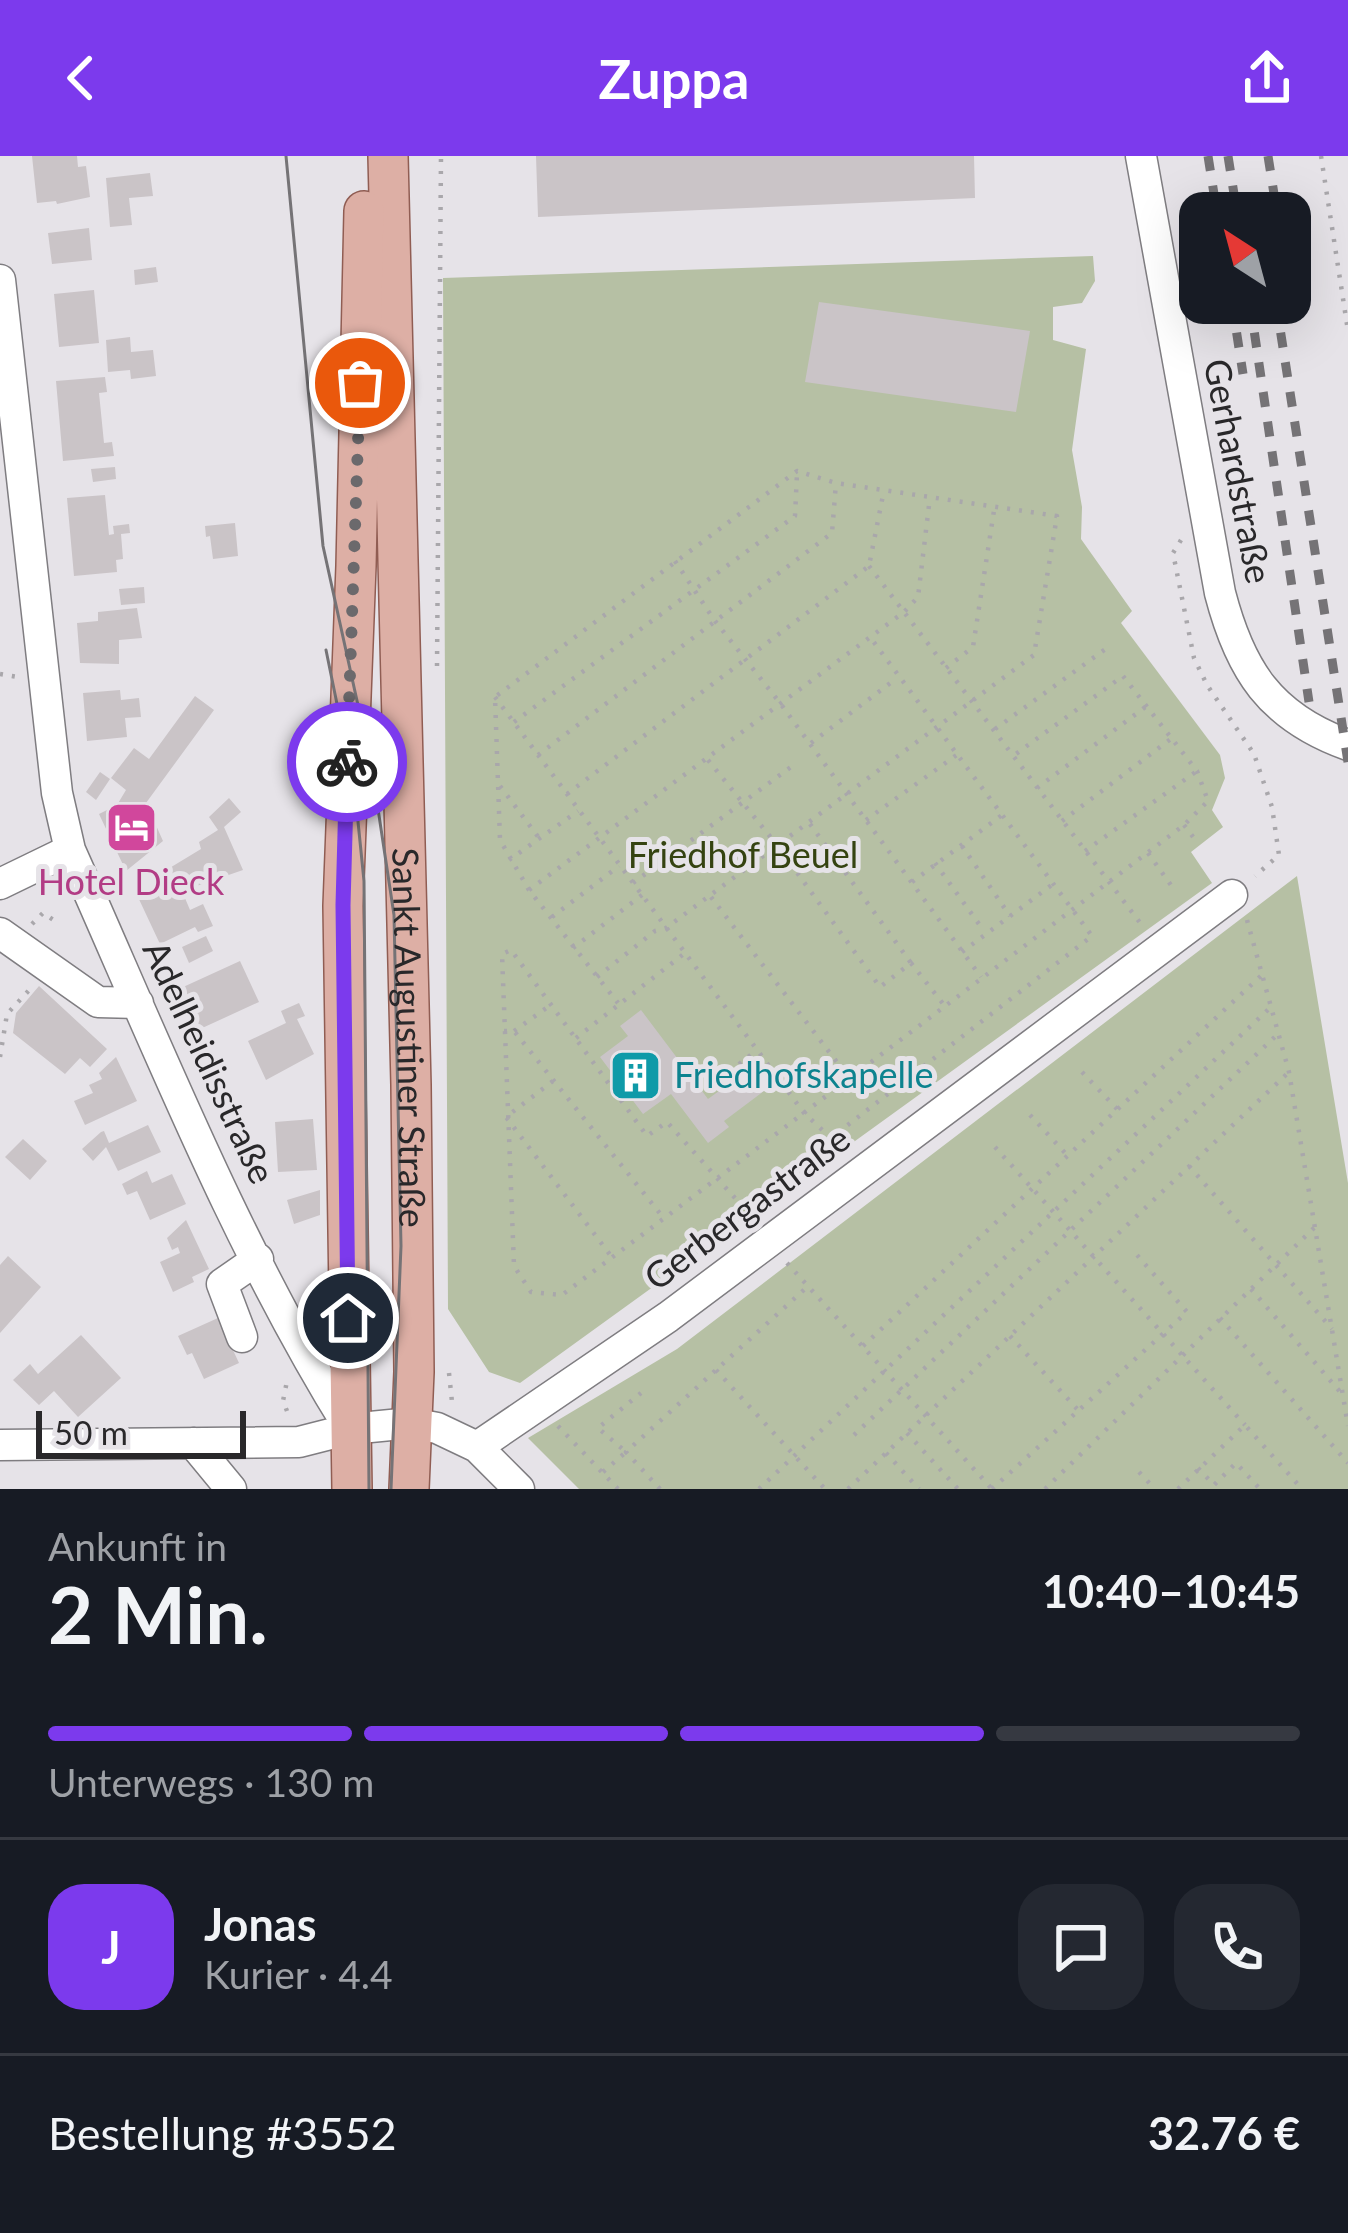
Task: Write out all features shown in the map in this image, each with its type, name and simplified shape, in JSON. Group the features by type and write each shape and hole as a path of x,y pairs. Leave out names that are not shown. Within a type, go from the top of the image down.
{"main road":[{"name":"Sankt Augustiner Straße","path":"352,1489 343,905 365,156"},
{"name":"Sankt Augustiner Straße","path":"388,156 410,1039 414,1372 409,1489"}],"street":[{"name":"Gerhardstraße","path":"1141,156 1220,592 1233,637 1258,685 1276,704 1312,730 1348,745"},
{"name":"Adelheidisstraße","path":"0,280 57,793 58,855 138,1003 308,1362 350,1429"},
{"path":"0,884 58,855"},
{"name":"Gerbergastraße","path":"477,1448 770,1241 1159,948 1240,908"},
{"path":"0,933 98,1002 138,1003"},
{"path":"242,1337 223,1284 258,1259"},
{"path":"0,1445 298,1442 350,1429 410,1423 437,1428 477,1448 519,1489"},
{"path":"193,1443 231,1489"}],"path":[{"path":"1321,156 1348,331"},
{"path":"597,977 1034,655 1057,516 836,482 797,471"},
{"path":"495,698 797,471"},
{"path":"514,722 795,516 797,471"},
{"path":"538,755 832,533 836,482"},
{"path":"567,794 869,566 884,488"},
{"path":"529,890 904,612 919,597 930,496"},
{"path":"946,668 973,647 995,504"},
{"path":"1181,539 1173,553 1194,658 1254,754 1272,807 1279,855 1240,908 1264,974 1289,1072 1348,1426"},
{"path":"675,561 982,978"},
{"path":"869,566 1159,948"},
{"path":"495,698 804,1113 831,1138 1092,936 870,637"},
{"path":"993,730 1107,648"},
{"path":"1013,756 1124,676 1197,770 1208,801 1109,883 1073,909 804,1113 719,1177 612,1257 562,1295 531,1292 514,1266 502,954 512,950 647,1136 668,1122 719,1177 807,1286 992,1489 1187,1312 1137,1256"},
{"path":"811,743 898,677"},
{"path":"495,698 500,840 529,890 618,1003"},
{"path":"1037,788 1148,705"},
{"path":"1062,821 1172,738"},
{"path":"866,820 958,754"},
{"path":"708,760 777,845 880,987 911,963"},
{"path":"633,883 794,764"},
{"path":"1085,851 1197,770"},
{"path":"500,786 539,838"},
{"path":"509,860 579,810"},
{"path":"912,882 1002,815"},
{"path":"810,824 945,1006"},
{"path":"1184,825 1197,842"},
{"path":"961,844 1010,916"},
{"path":"1148,853 1173,888"},
{"path":"935,862 985,933"},
{"path":"552,917 620,865"},
{"path":"962,952 1055,883"},
{"path":"573,948 642,895"},
{"path":"710,896 849,1078"},
{"path":"35,919 43,913 55,921"},
{"path":"576,1038 685,953"},
{"path":"0,1057 8,1014 49,968"},
{"path":"863,1346 1264,974"},
{"path":"505,1031 514,1031 552,1004"},
{"path":"759,1489 1273,1005"},
{"path":"514,1031 664,1218"},
{"path":"854,1435 1280,1033"},
{"path":"720,1079 757,1050"},
{"path":"1082,1072 1118,1110"},
{"path":"848,1489 1289,1072"},
{"path":"506,1117 554,1081"},
{"path":"1030,1114 1068,1156"},
{"path":"506,1117 612,1257"},
{"path":"995,1147 1302,1489"},
{"path":"1189,1166 1332,1330"},
{"path":"1045,1489 1315,1227"},
{"path":"603,1472 807,1286"},
{"path":"1251,1289 1343,1394"},
{"path":"1220,1318 1348,1463"},
{"path":"1010,1336 1079,1411"},
{"path":"716,1370 826,1489"},
{"path":"641,1393 598,1428 660,1489"},
{"path":"554,1422 618,1489"},
{"path":"1178,1489 1245,1426"},
{"path":"907,1433 958,1489"},
{"path":"886,1453 919,1489"},
{"path":"1198,1468 1214,1485 1236,1463 1260,1489"},
{"path":"1139,1472 1155,1489"}],"green space":[{"name":"Friedhof Beuel","path":"1093,256 1095,281 1082,303 1053,307 1053,340 1086,349 1072,450 1082,507 1081,539 1132,611 1121,623 1220,755 1225,778 1212,810 1223,827 1191,852 1212,883 520,1383 489,1372 448,1309 443,278"},
{"path":"1297,876 1348,1183 1348,1489 579,1489 528,1438 677,1349"}],"building":[{"path":"32,156 77,156 78,167 86,166 90,197 37,203"},
{"path":"536,156 974,156 975,198 538,217"},
{"path":"150,173 153,196 129,198 132,225 110,227 106,178"},
{"path":"89,228 92,260 52,264 48,233"},
{"path":"156,267 158,282 135,285 134,270"},
{"path":"94,290 99,343 59,347 54,294"},
{"path":"819,302 1030,331 1016,412 805,382"},
{"path":"130,337 131,352 153,350 156,376 131,379 130,370 108,372 106,340"},
{"path":"105,377 107,392 99,393 104,443 112,442 114,456 63,461 56,381"},
{"path":"115,467 116,479 93,482 91,469"},
{"path":"105,495 109,535 114,534 113,526 129,524 130,533 121,534 123,559 116,560 117,572 74,576 67,498"},
{"path":"235,523 238,556 213,559 205,526"},
{"path":"144,587 145,603 121,605 119,589"},
{"path":"137,608 142,638 119,640 119,664 80,663 77,623 98,621 98,612"},
{"path":"120,690 121,700 139,698 141,717 125,718 127,737 87,741 83,693"},
{"path":"195,696 214,710 146,803 163,841 126,871 99,814 117,805 126,790 111,778 134,748 149,759"},
{"path":"100,772 110,779 96,800 86,792"},
{"path":"229,798 241,812 224,827 243,870 182,891 190,910 203,904 213,926 198,932 195,927 160,944 137,895 172,878 168,869 201,849 199,842 218,830 209,817"},
{"path":"206,936 213,951 189,963 182,947"},
{"path":"240,961 259,1002 200,1029 196,1020 191,1023 180,1000 185,997 181,988"},
{"path":"39,986 107,1049 90,1067 80,1058 65,1074 13,1033 16,1013"},
{"path":"299,1003 305,1016 297,1019 314,1054 266,1080 248,1041 286,1023 281,1011"},
{"path":"641,1010 708,1099 752,1067 768,1088 724,1121 729,1127 708,1143 671,1094 643,1114 600,1057 628,1036 620,1026"},
{"path":"116,1057 137,1101 85,1125 74,1101 93,1093 89,1085 102,1079 99,1073"},
{"path":"313,1119 317,1170 278,1172 275,1122"},
{"path":"148,1125 161,1152 118,1171 106,1147 93,1161 82,1149 101,1132 109,1143"},
{"path":"23,1139 47,1161 30,1180 5,1157"},
{"path":"147,1171 152,1183 172,1174 186,1204 150,1220 137,1191 127,1195 122,1184"},
{"path":"320,1190 320,1215 294,1224 287,1200"},
{"path":"186,1220 209,1269 173,1292 160,1262 180,1253 178,1247 172,1250 167,1238"},
{"path":"8,1256 41,1287 0,1333 0,1265"},
{"path":"218,1318 239,1363 204,1379 178,1336"},
{"path":"81,1335 121,1378 78,1417 54,1391 39,1405 13,1380 30,1364 38,1374"}],"tram line":[{"path":"286,156 323,546 372,769 394,915 401,1246 391,1489"},
{"path":"326,650 355,792 364,881 369,1489"}],"railway":[{"path":"1208,156 1214,192"},
{"path":"1228,156 1234,192"},
{"path":"1268,156 1274,192"},
{"path":"1235,324 1243,374"},
{"path":"1253,324 1309,702"},
{"path":"1279,324 1348,762"}],"way so far":[{"path":"347,762 360,383"}],"place":[{"name":"Hotel Dieck","path":"131,827"},
{"name":"Friedhofskapelle","path":"635,1075"}],"route":[{"path":"347,762 343,905 348,1318"}]}
